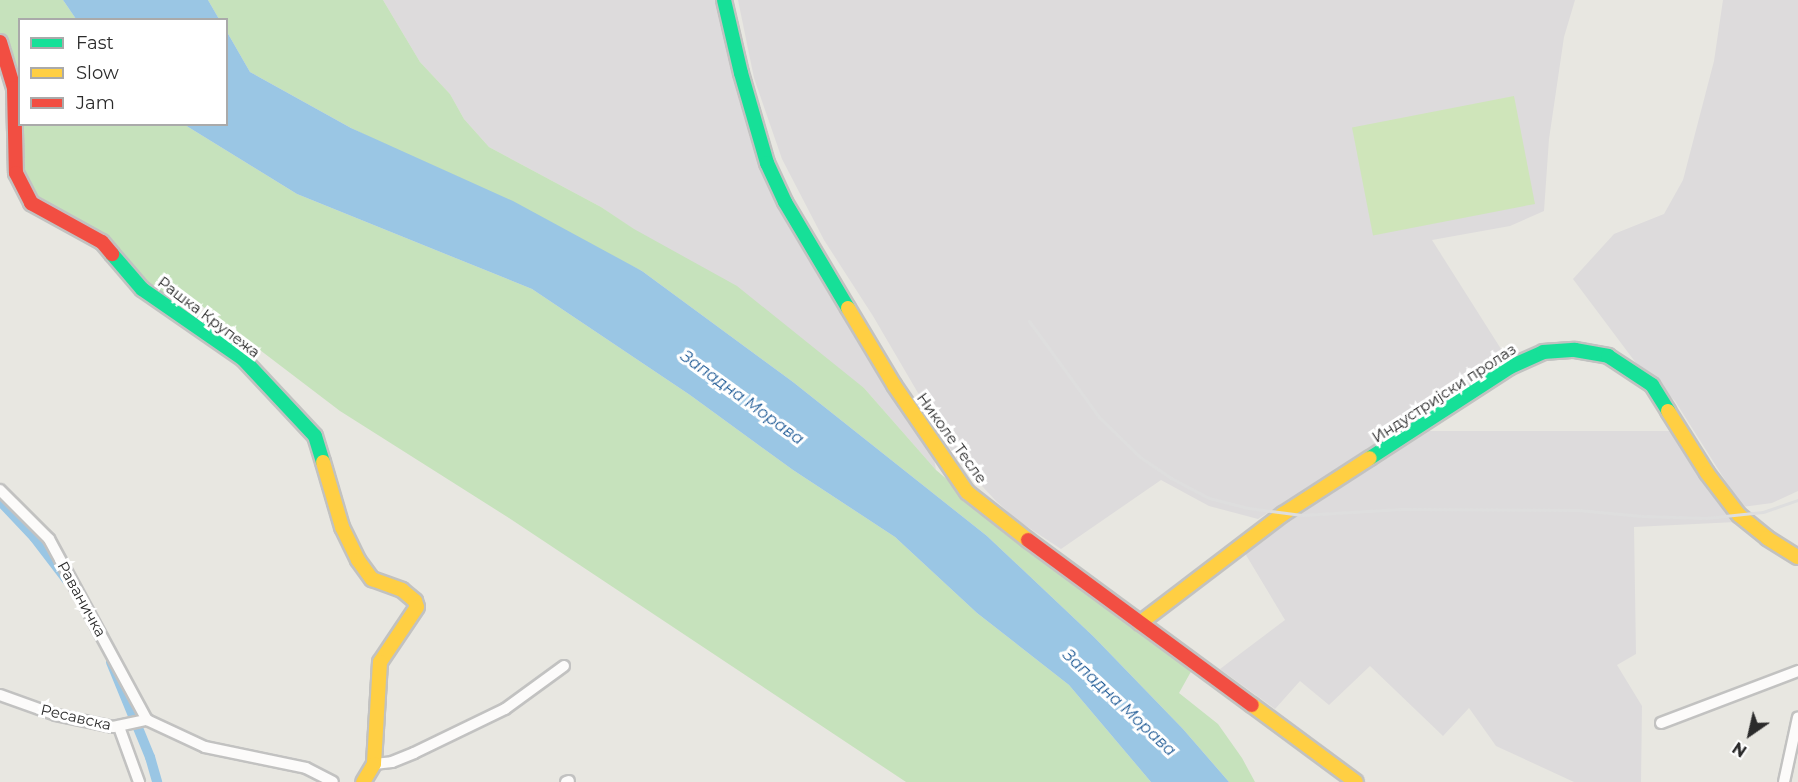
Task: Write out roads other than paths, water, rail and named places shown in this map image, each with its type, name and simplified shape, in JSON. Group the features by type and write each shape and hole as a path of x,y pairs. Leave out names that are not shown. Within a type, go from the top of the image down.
{"street":[{"name":"Николе Тесле","path":"724,0 741,73 767,163 785,202 894,385 953,474 989,511 1356,782"},
{"name":"Рашка Крупежа","path":"0,42 14,88 16,173 31,203 102,242 142,289 243,359 315,436 342,527 357,560 372,579 402,590 416,601 415,612 383,655 379,668 374,764 363,782"},
{"name":"Индустријски пролаз","path":"1140,623 1283,514 1510,367 1543,352 1575,350 1608,356 1652,385 1707,473 1744,521 1798,557"},
{"name":"Раваничка","path":"0,490 49,539 144,721"},
{"path":"374,764 392,762 414,753 505,709 564,666"},
{"path":"1661,723 1798,671"},
{"name":"Ресавска","path":"0,695 56,715 124,726"},
{"path":"1784,782 1798,717"},
{"path":"139,782 124,726 144,721 205,747 306,768 333,782"}],"water":[{"path":"63,0 208,0 218,18 75,18"},
{"name":"Западна Морава","path":"228,34 250,72 351,128 513,201 642,271 793,382 987,536 1094,637 1183,729 1229,782 1151,782 1069,685 977,613 895,537 793,470 690,395 532,289 297,194 187,126 228,126"}],"waterway":[{"path":"0,501 34,537 67,580"},
{"path":"111,662 150,757 157,782"}],"railway":[{"path":"1029,321 1099,417 1140,457 1171,478 1209,498 1248,508 1302,515 1401,509 1578,510 1642,516 1706,518 1763,512 1798,500"}]}
